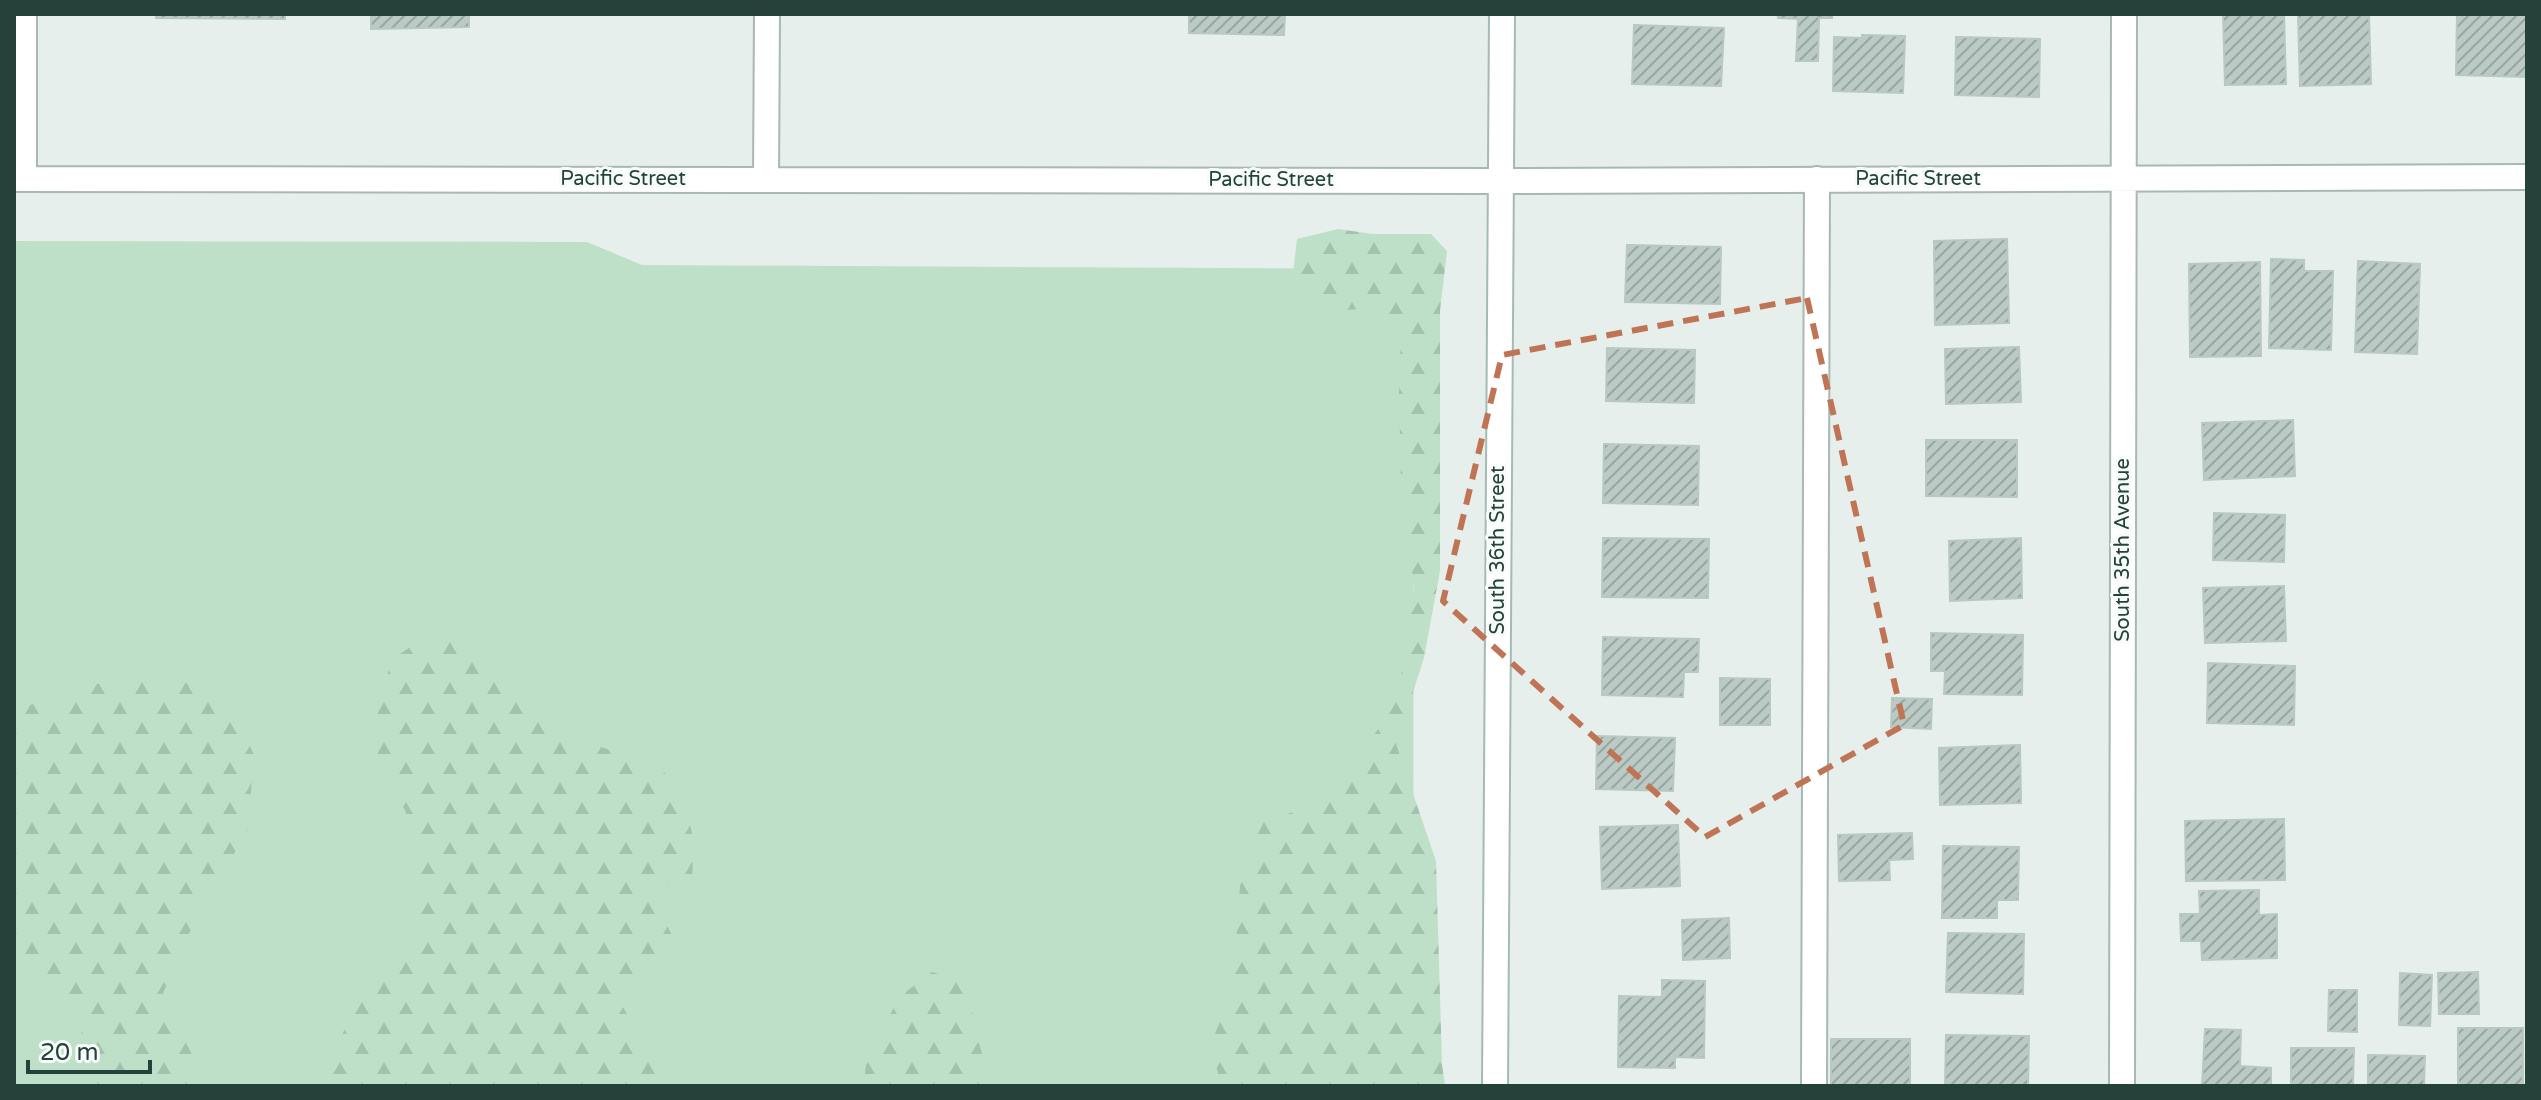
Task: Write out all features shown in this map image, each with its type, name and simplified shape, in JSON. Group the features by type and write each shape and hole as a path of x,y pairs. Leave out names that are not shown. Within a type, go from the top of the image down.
{"street":[{"path":"19,179 24,14"},
{"path":"766,179 767,14"},
{"name":"South 36th Street","path":"1495,1086 1502,14"},
{"name":"South 35th Avenue","path":"2122,1086 2124,14"},
{"name":"Pacific Street","path":"19,179 1501,181 2527,177"},
{"path":"1814,1086 1817,179"}],"highlighted area":[{"path":"1807,298 1904,725 1705,837 1443,601 1502,355"}],"green space":[{"path":"1338,229 1373,234 1431,234 1447,251 1440,311 1440,571 1424,658 1396,744 1436,861 1445,1086 1221,1086 1211,1044 1233,988 1241,870 1264,821 1300,810 1338,780 1380,727 1405,664 1414,587 1401,485 1401,337 1385,307 1322,312 1291,290 1297,239"},
{"path":"14,241 587,242 642,265 1414,269 1413,1086 14,1086"},
{"path":"425,637 458,642 502,676 535,711 598,746 659,766 682,794 694,841 692,878 670,882 656,904 673,937 654,969 614,991 657,1067 657,1086 485,1086 477,1082 470,1086 329,1086 328,1074 350,1014 419,926 416,849 405,810 378,766 378,697 394,658"},
{"path":"151,678 207,686 237,716 254,755 248,829 187,937 162,996 208,1086 97,1086 88,1071 77,1006 14,972 14,710 96,684"},
{"path":"932,972 968,983 974,1025 991,1086 864,1086 866,1063 899,997"}],"building":[{"path":"156,14 285,14 285,19 156,18"},
{"path":"371,14 469,14 469,27 371,29"},
{"path":"1189,14 1285,14 1284,35 1189,33"},
{"path":"1778,14 1832,14 1832,18 1819,18 1818,61 1796,61 1798,19 1778,18"},
{"path":"2223,14 2284,14 2286,84 2225,85"},
{"path":"2298,14 2369,14 2371,84 2300,86"},
{"path":"2457,14 2527,14 2527,77 2456,75"},
{"path":"1634,25 1724,28 1721,86 1632,84"},
{"path":"1862,35 1905,36 1903,93 1833,91 1834,37 1862,38"},
{"path":"1956,37 2040,39 2039,97 1955,95"},
{"path":"2007,239 2009,323 1935,325 1934,241"},
{"path":"1627,245 1721,247 1720,304 1625,302"},
{"path":"2271,259 2304,260 2304,271 2333,271 2331,350 2269,348"},
{"path":"2358,261 2420,264 2417,354 2355,352"},
{"path":"2260,262 2261,356 2190,357 2189,264"},
{"path":"2019,347 2021,402 1946,404 1945,349"},
{"path":"1607,348 1695,350 1694,403 1606,401"},
{"path":"2293,420 2295,476 2204,480 2202,423"},
{"path":"1926,440 2017,440 2017,497 1926,496"},
{"path":"1604,444 1699,446 1698,505 1603,503"},
{"path":"2214,513 2285,515 2284,562 2213,560"},
{"path":"1603,538 1709,539 1708,598 1602,597"},
{"path":"2021,538 2022,598 1950,601 1949,541"},
{"path":"2284,586 2286,641 2205,643 2203,588"},
{"path":"1931,633 2023,635 2022,695 1944,694 1945,671 1931,671"},
{"path":"1603,637 1699,639 1698,672 1684,672 1683,697 1602,695"},
{"path":"2208,663 2295,666 2294,725 2207,723"},
{"path":"1720,678 1770,679 1770,725 1720,725"},
{"path":"1892,698 1932,699 1931,729 1891,727"},
{"path":"1597,736 1675,738 1673,791 1596,789"},
{"path":"2020,745 2021,803 1940,805 1939,748"},
{"path":"2284,819 2285,880 2186,881 2185,821"},
{"path":"1678,825 1680,886 1602,889 1600,827"},
{"path":"1912,833 1913,859 1889,860 1890,880 1839,881 1838,835"},
{"path":"1943,846 2019,847 2018,900 1997,900 1997,918 1942,918"},
{"path":"2259,890 2259,915 2277,914 2277,958 2202,960 2201,941 2181,941 2180,914 2200,914 2199,891"},
{"path":"1729,918 1730,958 1683,960 1682,920"},
{"path":"1948,933 2024,934 2023,994 1946,992"},
{"path":"2478,972 2479,1014 2439,1014 2438,973"},
{"path":"2400,973 2432,975 2430,1026 2399,1025"},
{"path":"1662,980 1705,981 1704,1058 1675,1057 1675,1068 1618,1067 1619,996 1662,997"},
{"path":"2329,990 2357,990 2357,1032 2328,1031"},
{"path":"2458,1028 2523,1028 2523,1086 2458,1086"},
{"path":"2205,1029 2241,1030 2240,1066 2271,1068 2271,1086 2202,1086"},
{"path":"1946,1035 2029,1036 2028,1086 1945,1086"},
{"path":"1831,1039 1910,1039 1910,1086 1831,1086"},
{"path":"2291,1048 2354,1048 2353,1086 2291,1086"},
{"path":"2368,1055 2425,1056 2424,1086 2368,1086"}]}
